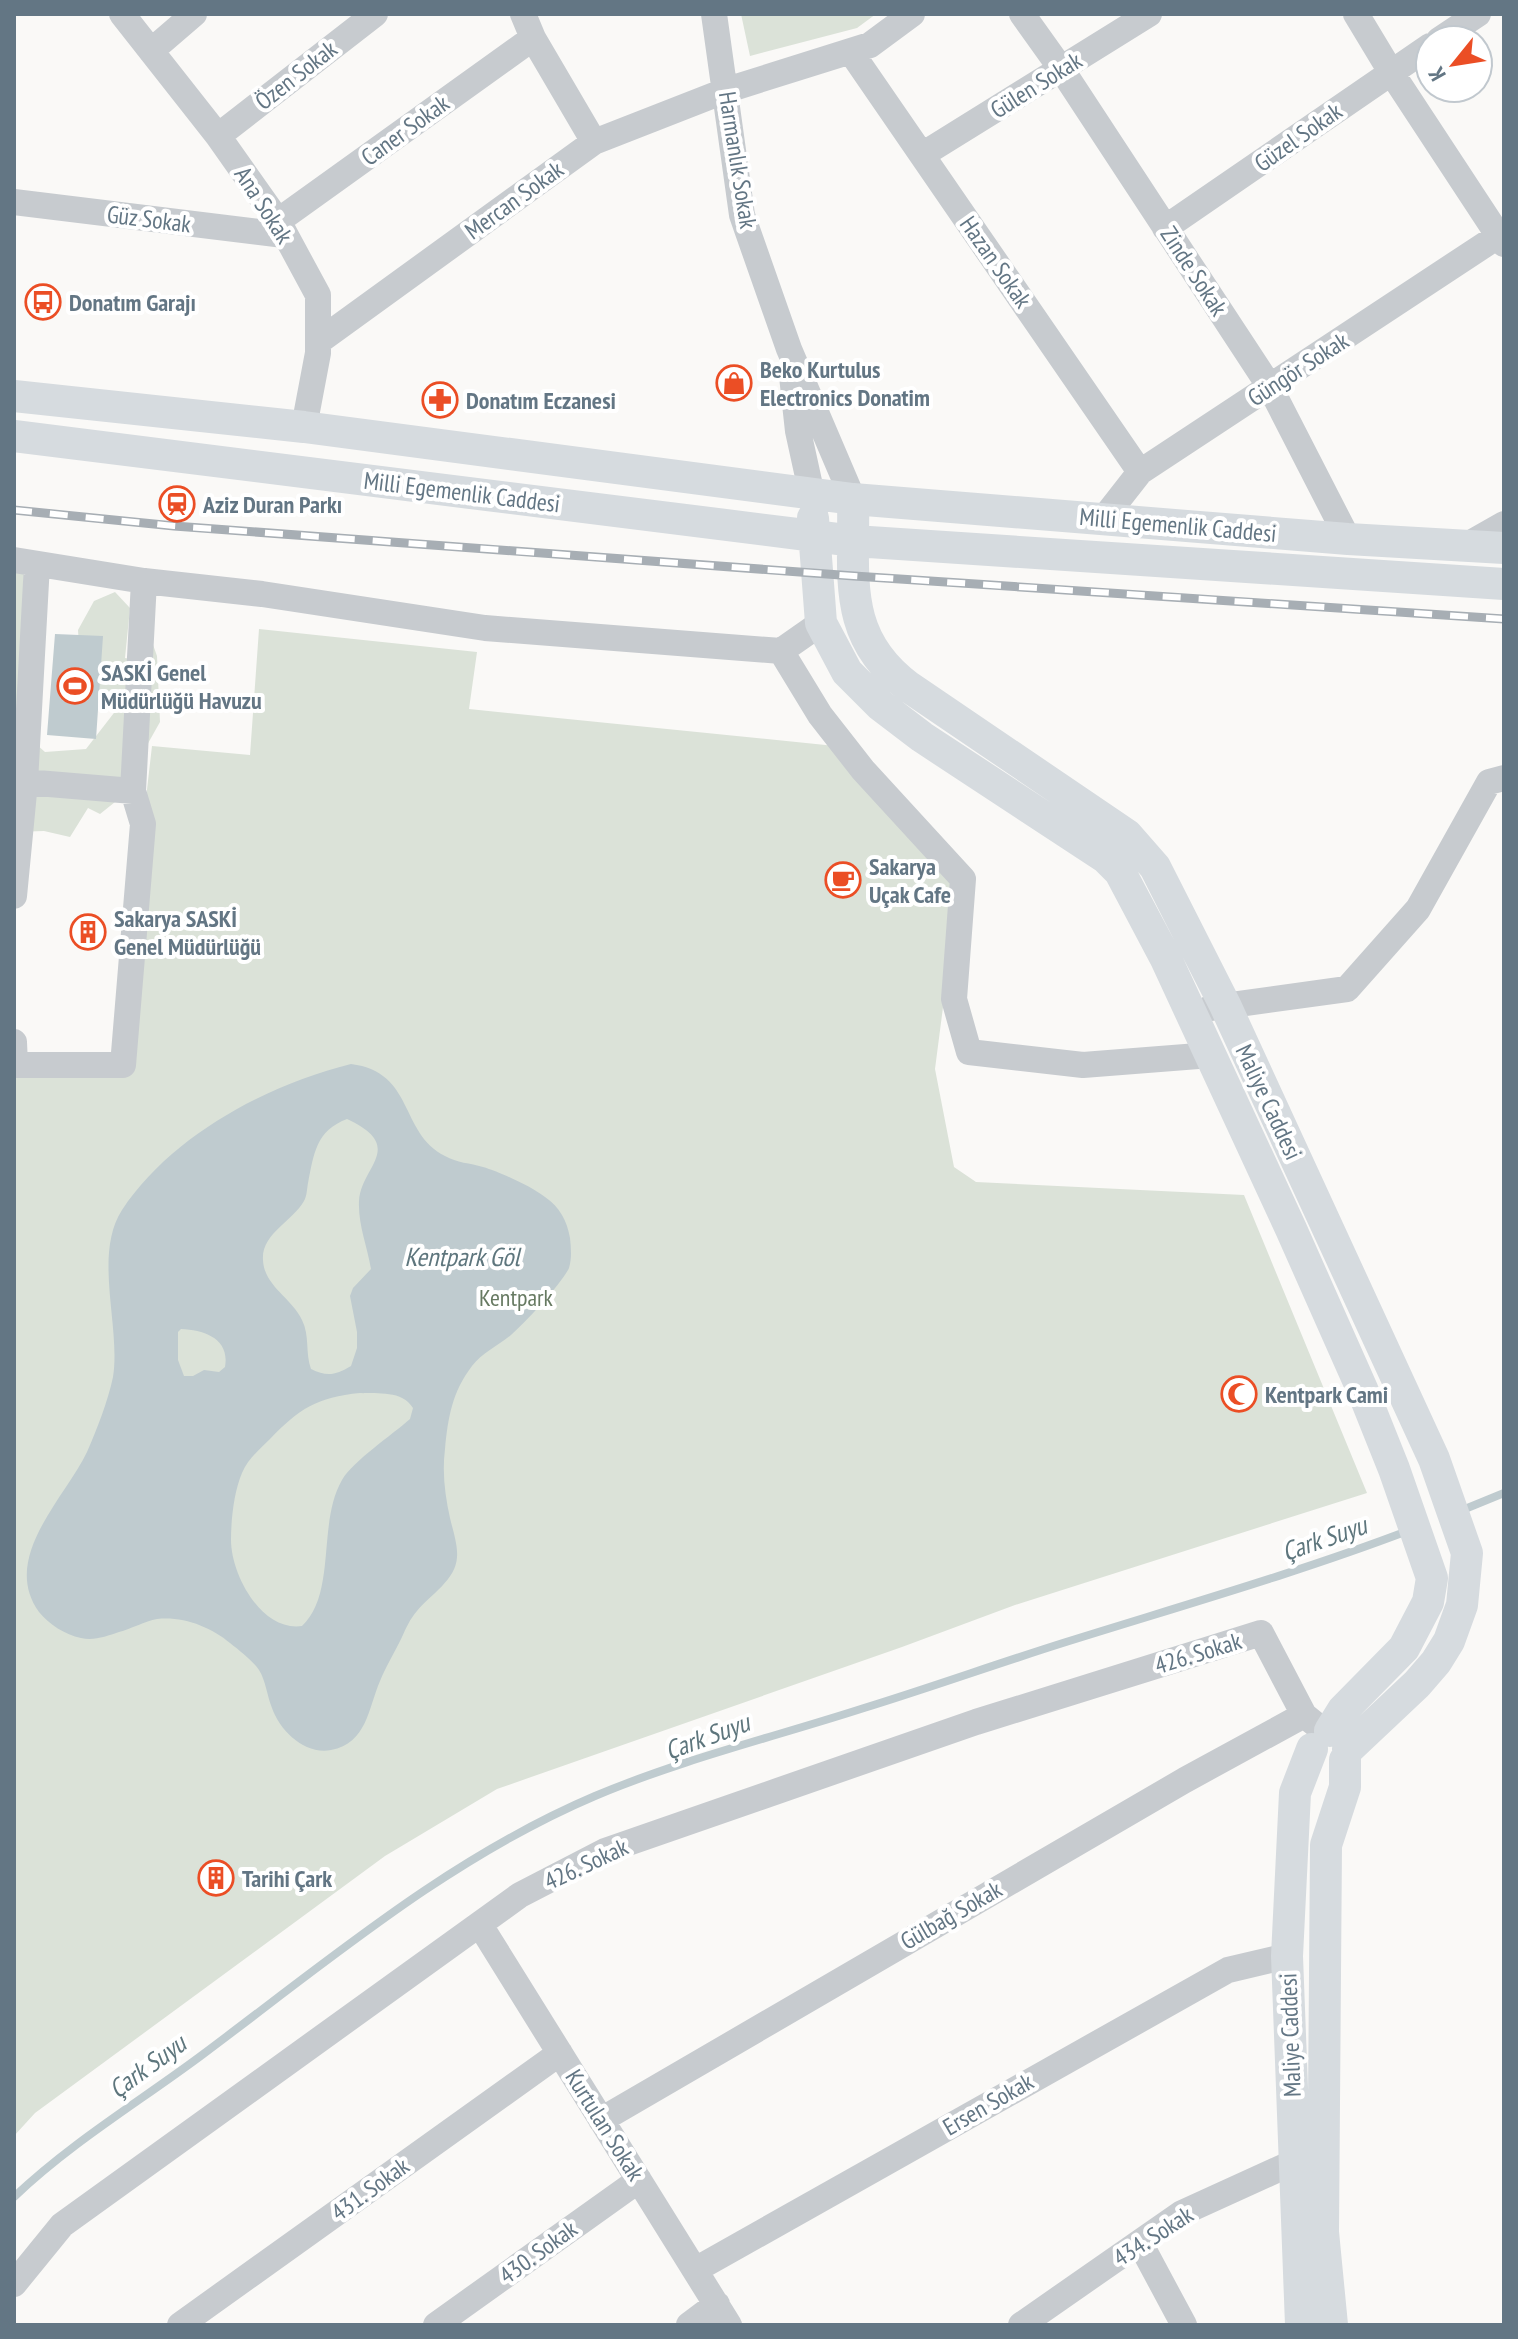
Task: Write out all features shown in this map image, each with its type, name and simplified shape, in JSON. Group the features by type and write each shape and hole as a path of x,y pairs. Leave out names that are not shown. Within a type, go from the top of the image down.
{"main road":[{"name":"Milli Egemenlik Caddesi","path":"14,396 304,427 812,495 1348,539 1504,548"},
{"name":"Milli Egemenlik Caddesi","path":"14,436 854,541 1504,584"},
{"name":"Maliye Caddesi","path":"812,495 821,623 847,672 880,705 922,737 1106,858 1120,872 1166,959 1211,1055 1355,1374 1394,1469 1432,1578 1428,1602 1404,1648 1343,1710 1295,1793 1287,1956 1301,2325"},
{"name":"Maliye Caddesi","path":"853,499 853,598 875,655 892,675 1127,835 1155,867 1225,1005 1434,1459 1467,1553 1462,1605 1449,1641 1417,1684 1327,1739"},
{"name":"Maliye Caddesi","path":"1327,1739 1345,1787 1326,1845 1323,2232 1332,2325"}],"street":[{"name":"Ana Sokak","path":"122,14 218,136 281,228 318,295 318,342 304,427"},
{"path":"151,51 194,14"},
{"name":"Özen Sokak","path":"218,136 375,14"},
{"name":"Harmanlık Sokak","path":"714,14 742,215 789,349 853,499"},
{"name":"Mercan Sokak","path":"318,342 594,142 727,90 870,45 912,14"},
{"name":"Zinde Sokak","path":"1022,14 1270,387 1348,539"},
{"name":"Gülen Sokak","path":"922,155 1149,14"},
{"path":"1356,14 1391,72 1502,237"},
{"path":"528,26 594,142"},
{"name":"Caner Sokak","path":"281,228 528,26"},
{"name":"Hazan Sokak","path":"851,52 1140,472"},
{"name":"Güzel Sokak","path":"1165,228 1414,57"},
{"name":"Güz Sokak","path":"14,202 281,228"},
{"name":"Güngör Sokak","path":"1104,518 1140,472 1502,237"},
{"name":"Harmanlık Sokak","path":"789,349 798,431 812,495"},
{"path":"1467,545 1504,524"},
{"path":"14,896 25,782 25,562 485,628 781,651 821,623"},
{"path":"14,1042 15,1065 123,1065 143,824 133,791 144,581"},
{"path":"781,651 820,715 854,758 963,879 954,999 969,1052 1083,1065 1211,1055"},
{"path":"1190,1012 1347,989 1418,909 1489,782 1504,778"},
{"path":"25,782 133,791"},
{"name":"426. Sokak","path":"14,2284 62,2225 520,1895 605,1851 976,1722 1261,1633 1327,1739"},
{"name":"Gülbağ Sokak","path":"601,2120 1172,1788 1327,1739"},
{"name":"Kurtulan Sokak","path":"480,1925 723,2315"},
{"name":"Ersen Sokak","path":"695,2270 1228,1970 1287,1956"},
{"name":"431. Sokak","path":"180,2325 560,2053"},
{"name":"434. Sokak","path":"1021,2325 1182,2213 1294,2162"},
{"name":"430. Sokak","path":"436,2325 639,2180"},
{"path":"1140,2243 1184,2325"},
{"path":"689,2325 723,2315"}],"green space":[{"path":"741,14 876,14 857,28 750,56"},
{"path":"24,570 20,730 45,752 86,749 117,709 101,707 81,676 78,630 94,601 115,592 130,608 125,658 131,659 151,639 157,656 160,722 115,802 100,814 88,808 70,837 44,831 14,832 14,572"},
{"name":"Kentpark","path":"259,629 477,652 469,709 845,747 960,876 935,1069 954,1167 976,1182 1244,1195 1367,1493 1015,1605 497,1789 385,1856 35,2113 14,2136 14,1042 15,1064 123,1065 152,746 250,755"}],"water":[{"name":"SASKİ Genel Müdürlüğü Havuzu","path":"55,634 103,636 96,739 47,735"},
{"name":"Kentpark Göl","path":"351,1064 372,1069 386,1079 397,1091 430,1146 459,1162 490,1169 515,1180 555,1205 567,1226 571,1253 569,1268 551,1293 511,1335 476,1361 465,1376 450,1416 444,1467 444,1484 457,1548 456,1565 447,1580 410,1620 382,1675 359,1732 343,1746 321,1751 303,1745 287,1733 276,1717 259,1670 242,1652 214,1632 187,1621 167,1619 152,1620 100,1638 75,1637 39,1612 29,1592 27,1571 40,1529 87,1452 111,1386 114,1336 109,1248 122,1210 142,1183 194,1137 254,1100 319,1073","holes":["347,1119 365,1129 378,1148 359,1201 361,1227 371,1269 353,1288 350,1296 357,1332 357,1348 351,1366 327,1374 311,1369 302,1320 273,1285 263,1260 272,1235 305,1199 318,1144 329,1130","181,1329 190,1330 214,1338 224,1349 225,1367 219,1372 204,1370 193,1376 184,1376 178,1360 178,1332","360,1393 389,1394 403,1398 413,1408 410,1419 364,1457 342,1480 330,1516 320,1595 313,1612 302,1626 287,1625 262,1611 236,1569 231,1540 237,1489 251,1459 290,1420 310,1406"]}],"waterway":[{"name":"Çark Suyu","path":"1460,1511 1504,1493"},
{"name":"Çark Suyu","path":"14,2197 82,2140 202,2055 343,1948 440,1880 541,1821 595,1796 662,1771 1282,1575 1410,1530"}],"railway":[{"path":"14,510 174,526 854,576 1504,619"}],"place":[{"name":"Donatım Garajı","path":"43,302"},
{"name":"Beko Kurtulus Electronics Donatim","path":"734,383"},
{"name":"Donatım Eczanesi","path":"440,400"},
{"name":"Aziz Duran Parkı","path":"177,504"},
{"name":"SASKİ Genel Müdürlüğü Havuzu","path":"75,686"},
{"name":"Sakarya Uçak Cafe","path":"843,880"},
{"name":"Sakarya SASKİ Genel Müdürlüğü","path":"88,932"},
{"name":"Kentpark Cami","path":"1239,1394"},
{"name":"Tarihi Çark","path":"216,1878"}]}
